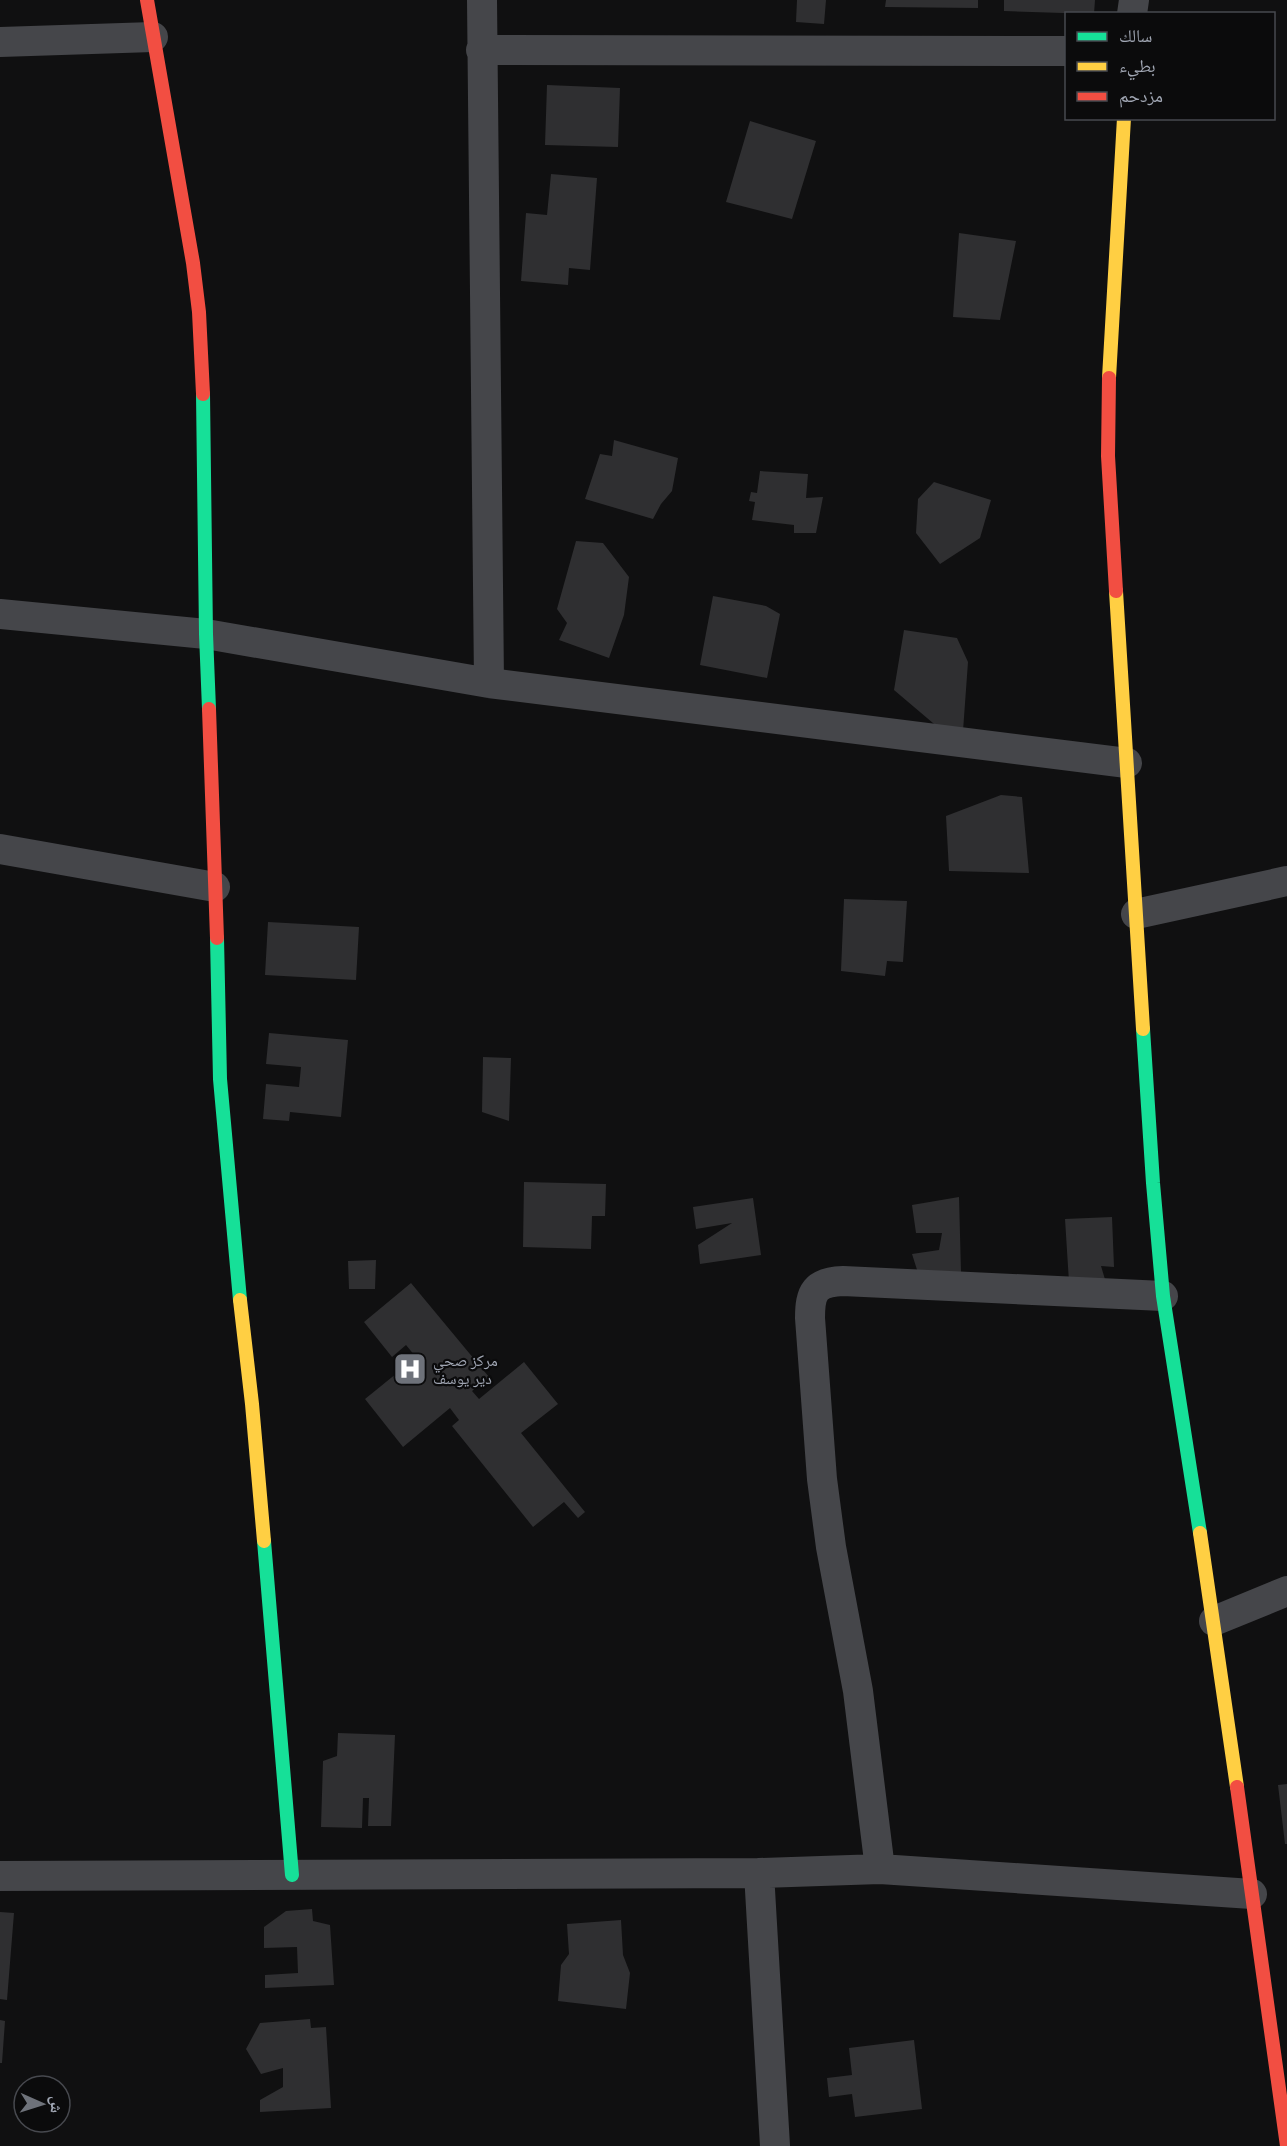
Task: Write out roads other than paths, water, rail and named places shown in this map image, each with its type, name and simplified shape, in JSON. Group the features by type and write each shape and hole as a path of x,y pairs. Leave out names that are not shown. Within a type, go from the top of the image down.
{"street":[{"path":"147,0 193,263 203,363 206,634 220,1079 235,1256 252,1404 292,1875"},
{"path":"482,0 489,683"},
{"path":"0,42 153,37"},
{"path":"481,50 1065,51"},
{"path":"1124,120 1109,367 1108,456 1151,1149 1163,1296 1214,1621 1287,2146"},
{"path":"0,614 206,634 489,683 1127,764"},
{"path":"0,849 215,887"},
{"path":"1136,914 1287,881"},
{"path":"880,1869 858,1691 831,1547 822,1479 810,1318 810,1304 814,1293 821,1284 843,1281 1163,1296"},
{"path":"1214,1621 1287,1591"},
{"path":"0,1876 759,1873 880,1869 1252,1894"},
{"path":"759,1873 775,2146"}],"place":[{"name":"مركز صحي دير يوسف","path":"410,1369"}]}
